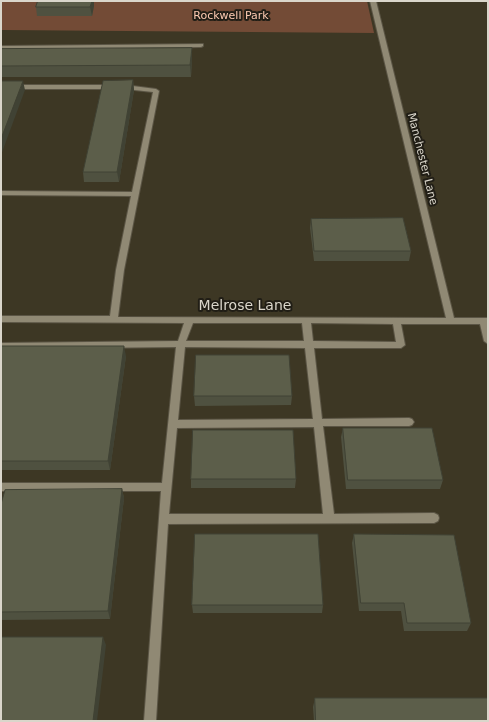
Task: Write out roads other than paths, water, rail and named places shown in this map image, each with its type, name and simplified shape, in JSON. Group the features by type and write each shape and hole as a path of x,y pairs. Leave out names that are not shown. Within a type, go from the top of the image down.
{"street":[{"name":"Manchester Lane","path":"373,1 451,321"},
{"path":"1,48 201,45"},
{"path":"1,87 125,86 156,91 120,270 114,320"},
{"path":"1,193 135,194"},
{"name":"Melrose Lane","path":"1,320 485,321"},
{"path":"150,721 163,519 181,344 190,320"},
{"path":"306,320 329,518"},
{"path":"1,346 181,344 401,345 396,320"},
{"path":"485,321 488,341"},
{"path":"173,424 409,422"},
{"path":"1,487 167,487"},
{"path":"163,519 434,518"}],"park label":[{"name":"Rockwell Park","path":"231,16"}]}
